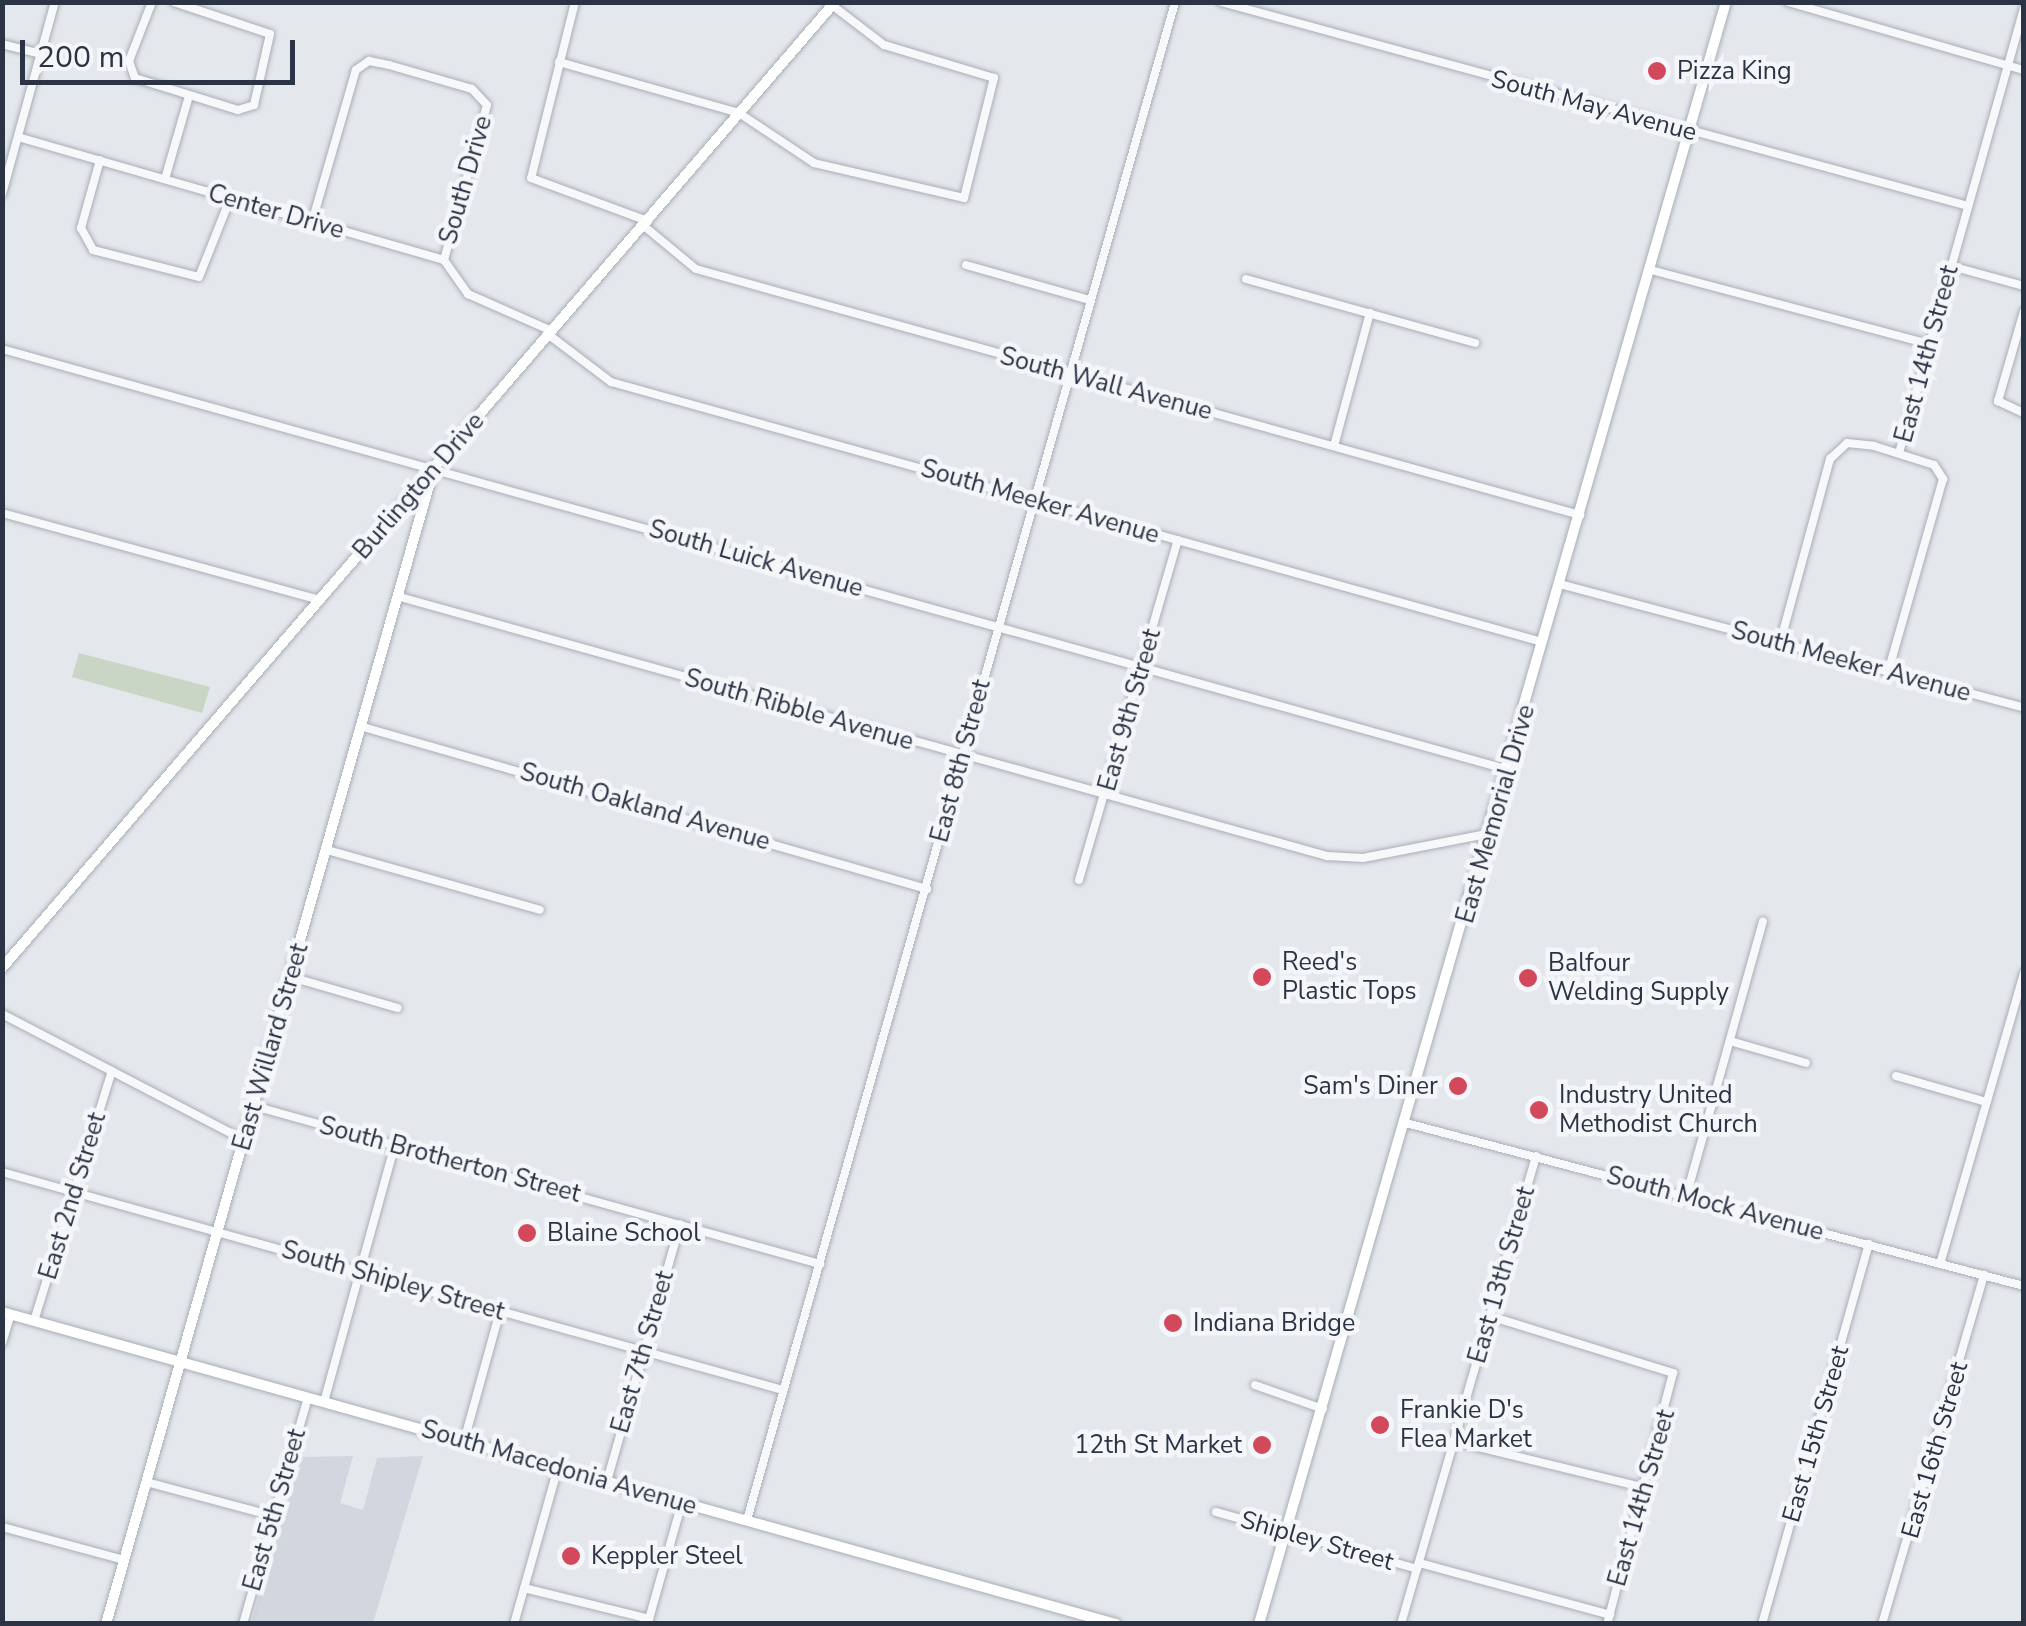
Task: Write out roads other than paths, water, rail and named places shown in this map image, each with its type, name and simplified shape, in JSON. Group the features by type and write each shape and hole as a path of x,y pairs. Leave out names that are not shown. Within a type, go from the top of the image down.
{"street":[{"path":"3,191 54,2"},
{"path":"152,2 132,74 190,96 254,105 272,38 174,2"},
{"path":"576,2 559,62 740,113 800,158 962,199 994,78 884,45 832,3"},
{"name":"East 8th Street","path":"747,1520 1174,2"},
{"name":"South May Avenue","path":"1220,2 1968,206"},
{"name":"East Memorial Drive","path":"1258,1624 1546,643 1726,2"},
{"path":"1788,2 2024,70"},
{"name":"Burlington Drive","path":"2,968 646,224 832,3"},
{"name":"East 14th Street","path":"1888,672 1943,479 1934,464 1899,453 2024,10"},
{"path":"2,44 40,54"},
{"name":"South Drive","path":"312,222 356,70 369,60 389,64 472,89 487,105 444,260"},
{"name":"South Wall Avenue","path":"559,62 531,178 646,224 696,269 1582,516"},
{"path":"165,179 190,96"},
{"name":"Center Drive","path":"18,137 444,260"},
{"path":"100,160 81,233 92,250 199,277 230,199"},
{"name":"South Meeker Avenue","path":"444,260 468,294 517,311 551,333 602,379 1546,643"},
{"path":"966,266 1090,300"},
{"path":"1951,266 2024,286"},
{"path":"1652,270 1930,344"},
{"path":"1246,279 1475,343"},
{"path":"1334,446 1370,312"},
{"path":"2024,312 1998,401 2024,414"},
{"name":"South Luick Avenue","path":"2,349 1509,770"},
{"path":"1780,643 1830,459 1847,443 1899,453"},
{"name":"East Willard Street","path":"109,1623 433,470"},
{"path":"2,513 320,600"},
{"name":"East 9th Street","path":"1079,880 1178,540"},
{"name":"South Meeker Avenue","path":"1562,585 2024,708"},
{"name":"South Ribble Avenue","path":"400,597 961,756 1344,859 1490,833"},
{"name":"South Oakland Avenue","path":"362,727 927,889"},
{"path":"327,850 540,910"},
{"path":"1686,1197 1763,922"},
{"path":"1940,1264 2024,973"},
{"path":"291,977 398,1008"},
{"path":"2,1014 244,1140"},
{"path":"1730,1041 1806,1063"},
{"name":"East 2nd Street","path":"34,1321 112,1072"},
{"path":"1896,1076 1986,1102"},
{"name":"South Brotherton Street","path":"254,1106 820,1264"},
{"name":"South Mock Avenue","path":"1406,1123 2024,1286"},
{"name":"East 5th Street","path":"324,1402 394,1144"},
{"name":"East 13th Street","path":"1401,1624 1536,1156"},
{"name":"South Shipley Street","path":"2,1172 783,1390"},
{"name":"East 7th Street","path":"606,1481 680,1224"},
{"name":"East 15th Street","path":"1762,1624 1869,1244"},
{"name":"East 16th Street","path":"1882,1624 1984,1276"},
{"path":"464,1441 500,1311"},
{"path":"2,1343 7,1313"},
{"name":"South Macedonia Avenue","path":"7,1313 1116,1624"},
{"name":"East 14th Street","path":"1490,1316 1674,1373 1608,1619"},
{"path":"1255,1384 1322,1409"},
{"name":"East 5th Street","path":"243,1624 308,1397"},
{"path":"1454,1440 1645,1488"},
{"path":"514,1624 558,1467"},
{"path":"146,1482 274,1516"},
{"path":"524,1588 649,1621 682,1502"},
{"name":"Shipley Street","path":"1216,1512 1608,1619"},
{"path":"2,1526 124,1560"}],"place":[{"name":"Pizza King","path":"1657,71"},
{"name":"Reed's Plastic Tops","path":"1262,977"},
{"name":"Balfour Welding Supply","path":"1528,978"},
{"name":"Sam's Diner","path":"1458,1086"},
{"name":"Industry United Methodist Church","path":"1539,1110"},
{"name":"Blaine School","path":"527,1233"},
{"name":"Indiana Bridge","path":"1173,1323"},
{"name":"Frankie D's Flea Market","path":"1380,1425"},
{"name":"12th St Market","path":"1262,1445"},
{"name":"Keppler Steel","path":"571,1556"}]}
